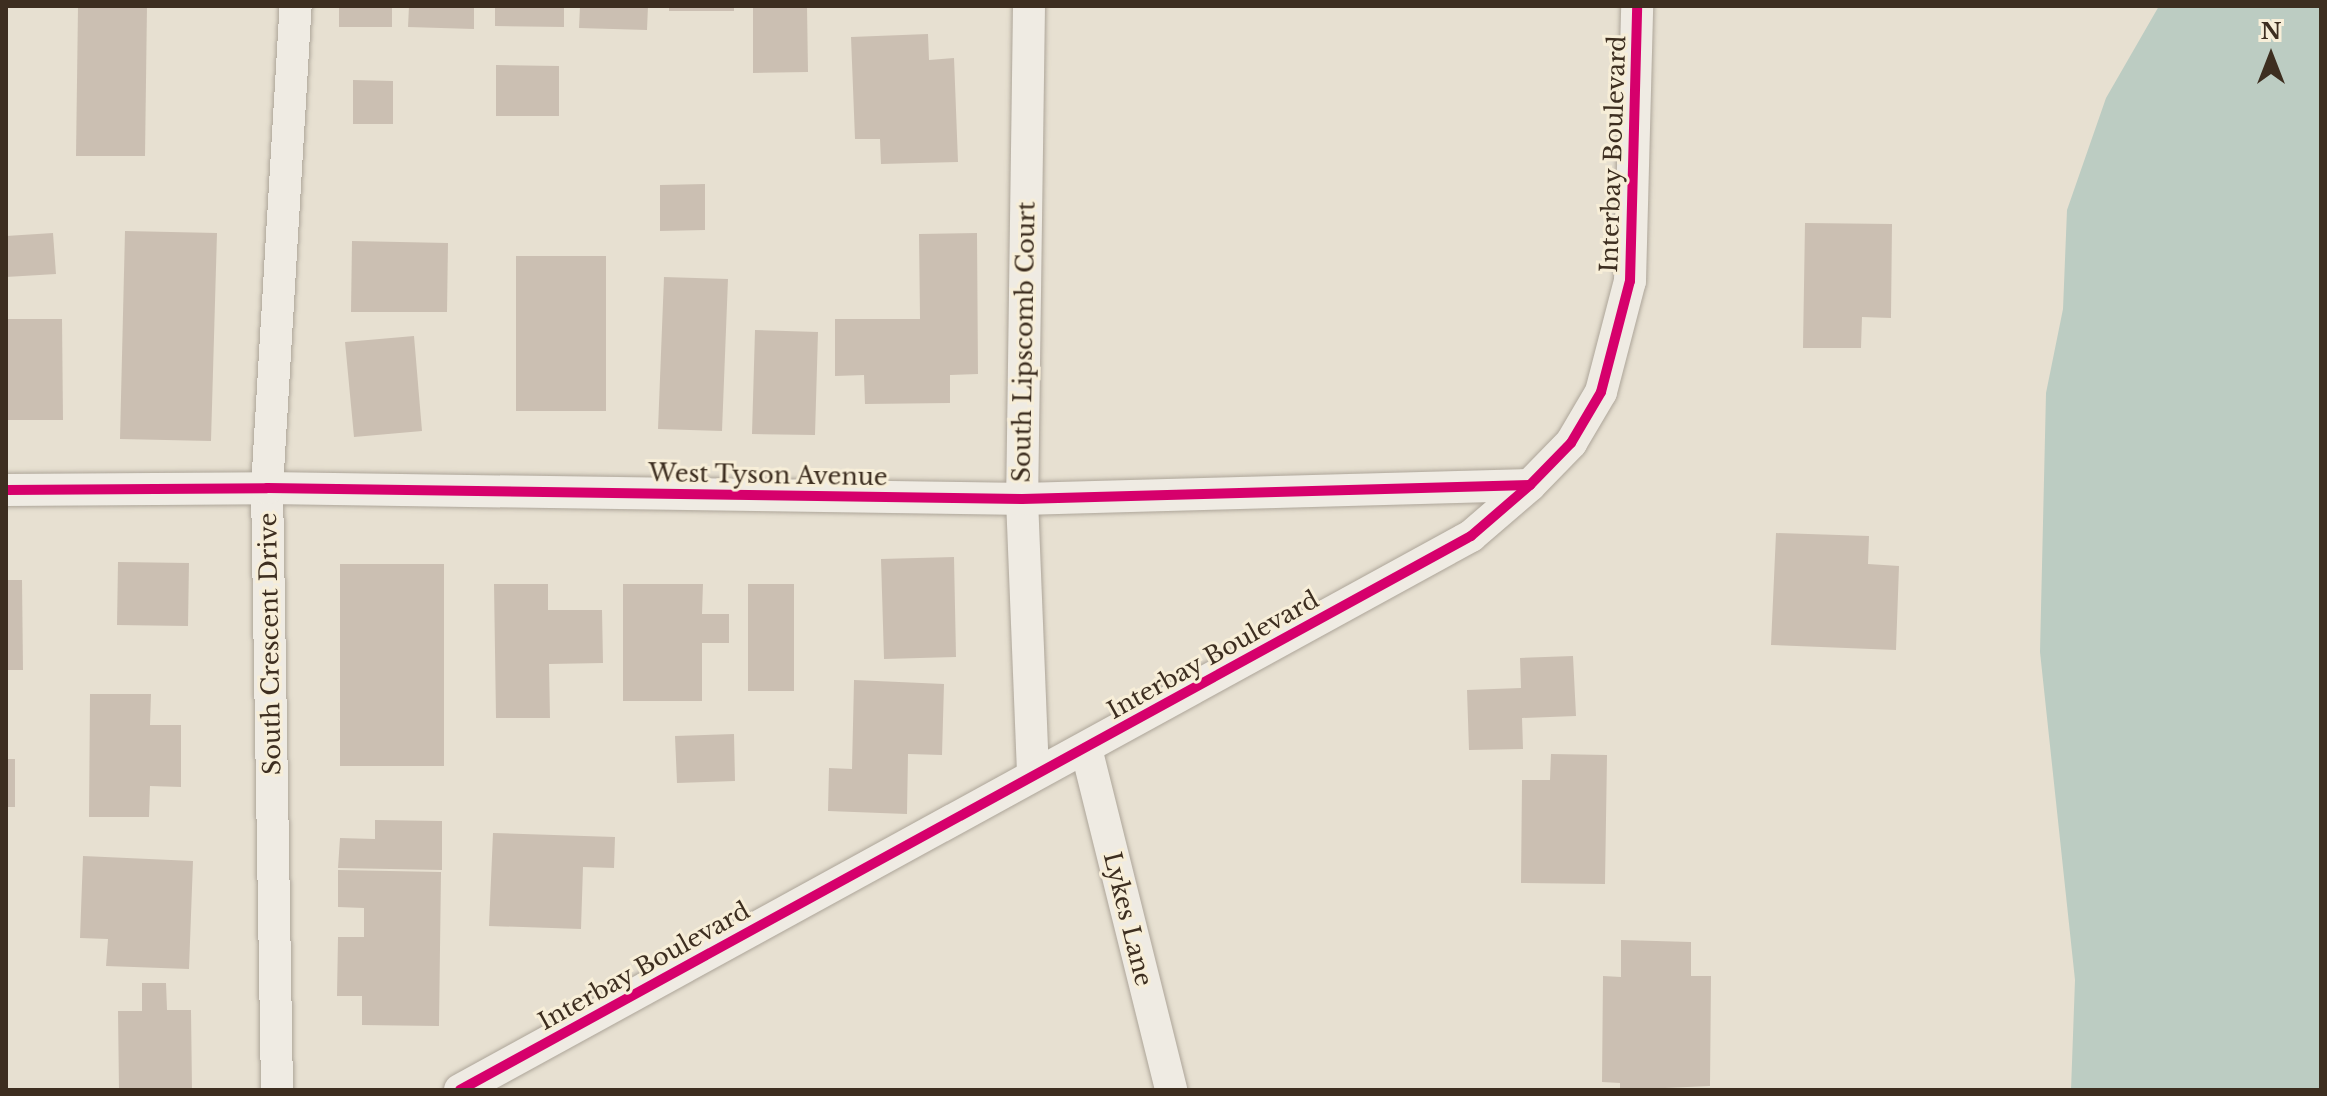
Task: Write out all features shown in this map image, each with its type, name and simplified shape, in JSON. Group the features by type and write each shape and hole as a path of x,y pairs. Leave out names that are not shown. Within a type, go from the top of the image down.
{"street":[{"name":"South Crescent Drive","path":"277,1090 267,488 296,6"},
{"name":"South Lipscomb Court","path":"1029,6 1022,499 1033,774"},
{"name":"Interbay Boulevard","path":"460,1090 1471,536 1530,485 1571,443 1601,392 1630,281 1637,6"},
{"name":"West Tyson Avenue","path":"6,490 267,488 1022,499 1530,485"},
{"name":"Lykes Lane","path":"1086,748 1171,1090"}],"shaded area":[{"path":"2159,6 2321,6 2321,1090 2071,1090 2075,980 2040,652 2046,393 2063,309 2067,210 2106,98"}],"building":[{"path":"78,6 147,6 145,156 76,156"},
{"path":"339,6 392,6 392,27 339,27"},
{"path":"409,6 474,6 474,29 408,27"},
{"path":"495,6 564,6 564,27 495,26"},
{"path":"580,6 648,6 647,30 579,28"},
{"path":"669,6 734,6 734,11 669,11"},
{"path":"753,6 807,6 808,72 753,73"},
{"path":"928,34 929,60 954,58 958,162 881,164 880,139 855,139 851,37"},
{"path":"496,65 559,66 559,116 496,116"},
{"path":"353,80 393,81 393,124 353,124"},
{"path":"705,184 705,230 660,231 660,185"},
{"path":"1805,223 1892,224 1891,318 1862,317 1861,348 1803,348"},
{"path":"125,231 217,233 211,441 120,439"},
{"path":"53,233 56,274 6,277 6,236"},
{"path":"977,233 978,374 950,375 950,403 865,404 864,375 835,376 835,319 920,319 919,234"},
{"path":"352,241 448,243 447,312 351,312"},
{"path":"516,256 606,256 606,411 516,411"},
{"path":"664,277 728,279 722,431 658,429"},
{"path":"6,319 62,319 63,420 6,420"},
{"path":"755,330 818,332 815,435 752,434"},
{"path":"414,336 422,431 354,437 345,342"},
{"path":"1776,533 1869,536 1868,564 1899,566 1896,650 1771,645"},
{"path":"954,557 956,657 884,659 881,559"},
{"path":"118,562 189,563 188,626 117,625"},
{"path":"340,564 444,564 444,766 340,766"},
{"path":"6,580 22,580 23,670 6,670"},
{"path":"494,584 548,584 548,610 602,610 603,663 549,664 550,718 496,718"},
{"path":"623,584 703,584 702,614 729,614 729,643 702,643 702,701 623,701"},
{"path":"748,584 794,584 794,691 748,691"},
{"path":"1573,656 1576,716 1522,718 1523,749 1469,750 1467,690 1521,688 1520,658"},
{"path":"854,680 944,684 942,755 908,754 907,814 828,811 829,768 852,769"},
{"path":"90,694 151,694 150,725 181,725 181,787 150,786 149,817 89,817"},
{"path":"734,734 735,781 677,783 675,736"},
{"path":"1551,754 1607,755 1605,884 1521,883 1522,780 1550,780"},
{"path":"6,759 15,759 15,807 6,807"},
{"path":"375,820 442,821 442,870 338,868 340,838 375,839"},
{"path":"493,833 615,837 614,868 583,867 581,929 489,926"},
{"path":"83,856 193,861 189,969 106,966 108,939 80,938"},
{"path":"338,870 441,872 439,1026 362,1025 362,996 337,996 338,937 364,937 364,908 338,907"},
{"path":"1621,940 1691,942 1691,976 1711,976 1710,1086 1620,1090 1620,1083 1602,1082 1603,976 1621,977"},
{"path":"142,983 166,983 167,1010 191,1010 192,1090 119,1090 118,1011 142,1011"}],"cycle path":[{"path":"460,1090 1471,536 1530,485 1571,443 1601,392 1630,281 1637,6"},
{"path":"6,490 267,488 1022,499 1530,485"}]}
